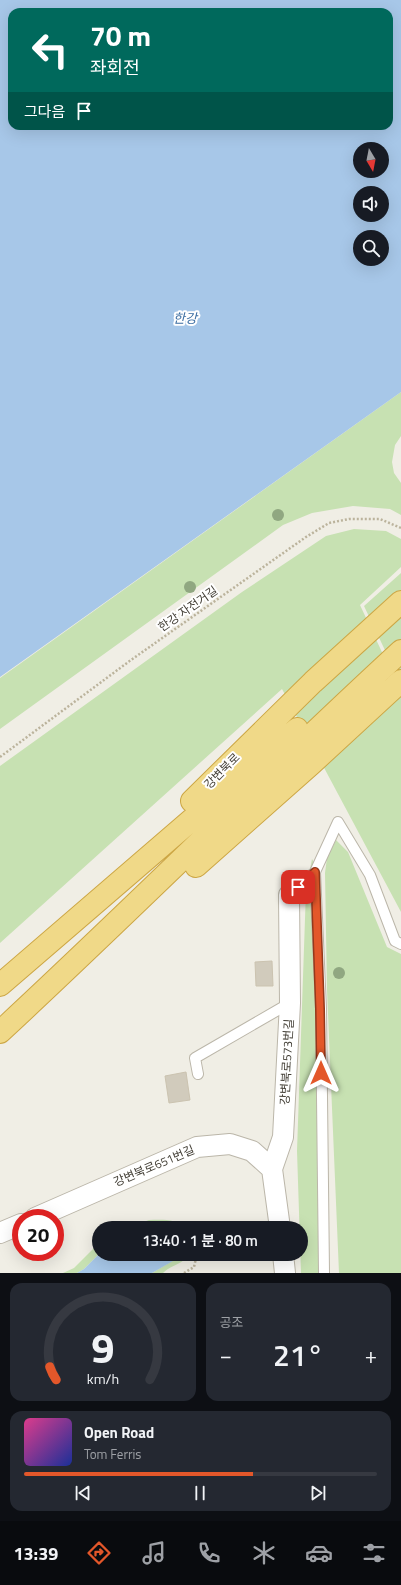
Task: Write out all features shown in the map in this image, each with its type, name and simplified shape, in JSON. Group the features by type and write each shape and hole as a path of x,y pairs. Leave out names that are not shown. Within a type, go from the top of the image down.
{"highway":[{"name":"강변북로","path":"46,944 313,682 401,602"},
{"name":"강변북로","path":"0,1032 85,954 401,634"},
{"name":"강변북로","path":"0,985 46,944 401,651"},
{"name":"강변북로","path":"85,954 191,870 311,764 401,681"}],"street":[{"name":"강변북로573번길","path":"279,1221 272,1169 283,1137 290,1004 289,895"},
{"name":"강변북로651번길","path":"56,1209 197,1147 230,1144 252,1151 272,1169"},
{"path":"0,1233 12,1228"},
{"path":"284,1261 285,1273"}],"lane":[{"path":"289,895 315,872 338,822 370,876 395,941 401,944"},
{"path":"315,872 320,1009 324,1273"},
{"path":"198,1074 195,1058 290,1004"}],"path":[{"name":"한강 자전거길","path":"0,757 131,660 306,537 329,523 350,519 380,519 401,528"},
{"path":"184,1273 194,1267 195,1261"}],"green space":[{"path":"401,392 401,436 395,445 392,462 394,473 401,483 401,515 390,509 353,506 312,513 283,525 0,729 0,678"},
{"path":"354,529 386,531 401,539 401,567 360,605 401,693 401,912 282,689 0,943 0,766 242,592 326,536"},
{"path":"401,573 401,684 364,606"},
{"path":"336,840 348,852 387,947 401,954 401,1273 339,1273 327,990 325,873 327,858"},
{"path":"312,859 318,870 325,1273 301,1273 301,1261 308,1261 308,1221 299,1221 297,1151 306,890"},
{"path":"163,1220 173,1221 146,1221"},
{"path":"92,1250 92,1261 84,1269 77,1273 63,1273 74,1268"},
{"path":"172,1261 182,1261 163,1273 152,1273"}],"water":[{"name":"한강","path":"0,0 401,0 401,392 0,677"},
{"path":"92,1261 173,1261 152,1273 77,1273 84,1269"}],"building":[{"path":"272,961 273,986 256,986 255,962"},
{"path":"186,1072 190,1100 169,1103 165,1076"}],"route":[{"path":"298,887 315,872 321,1073"}]}
